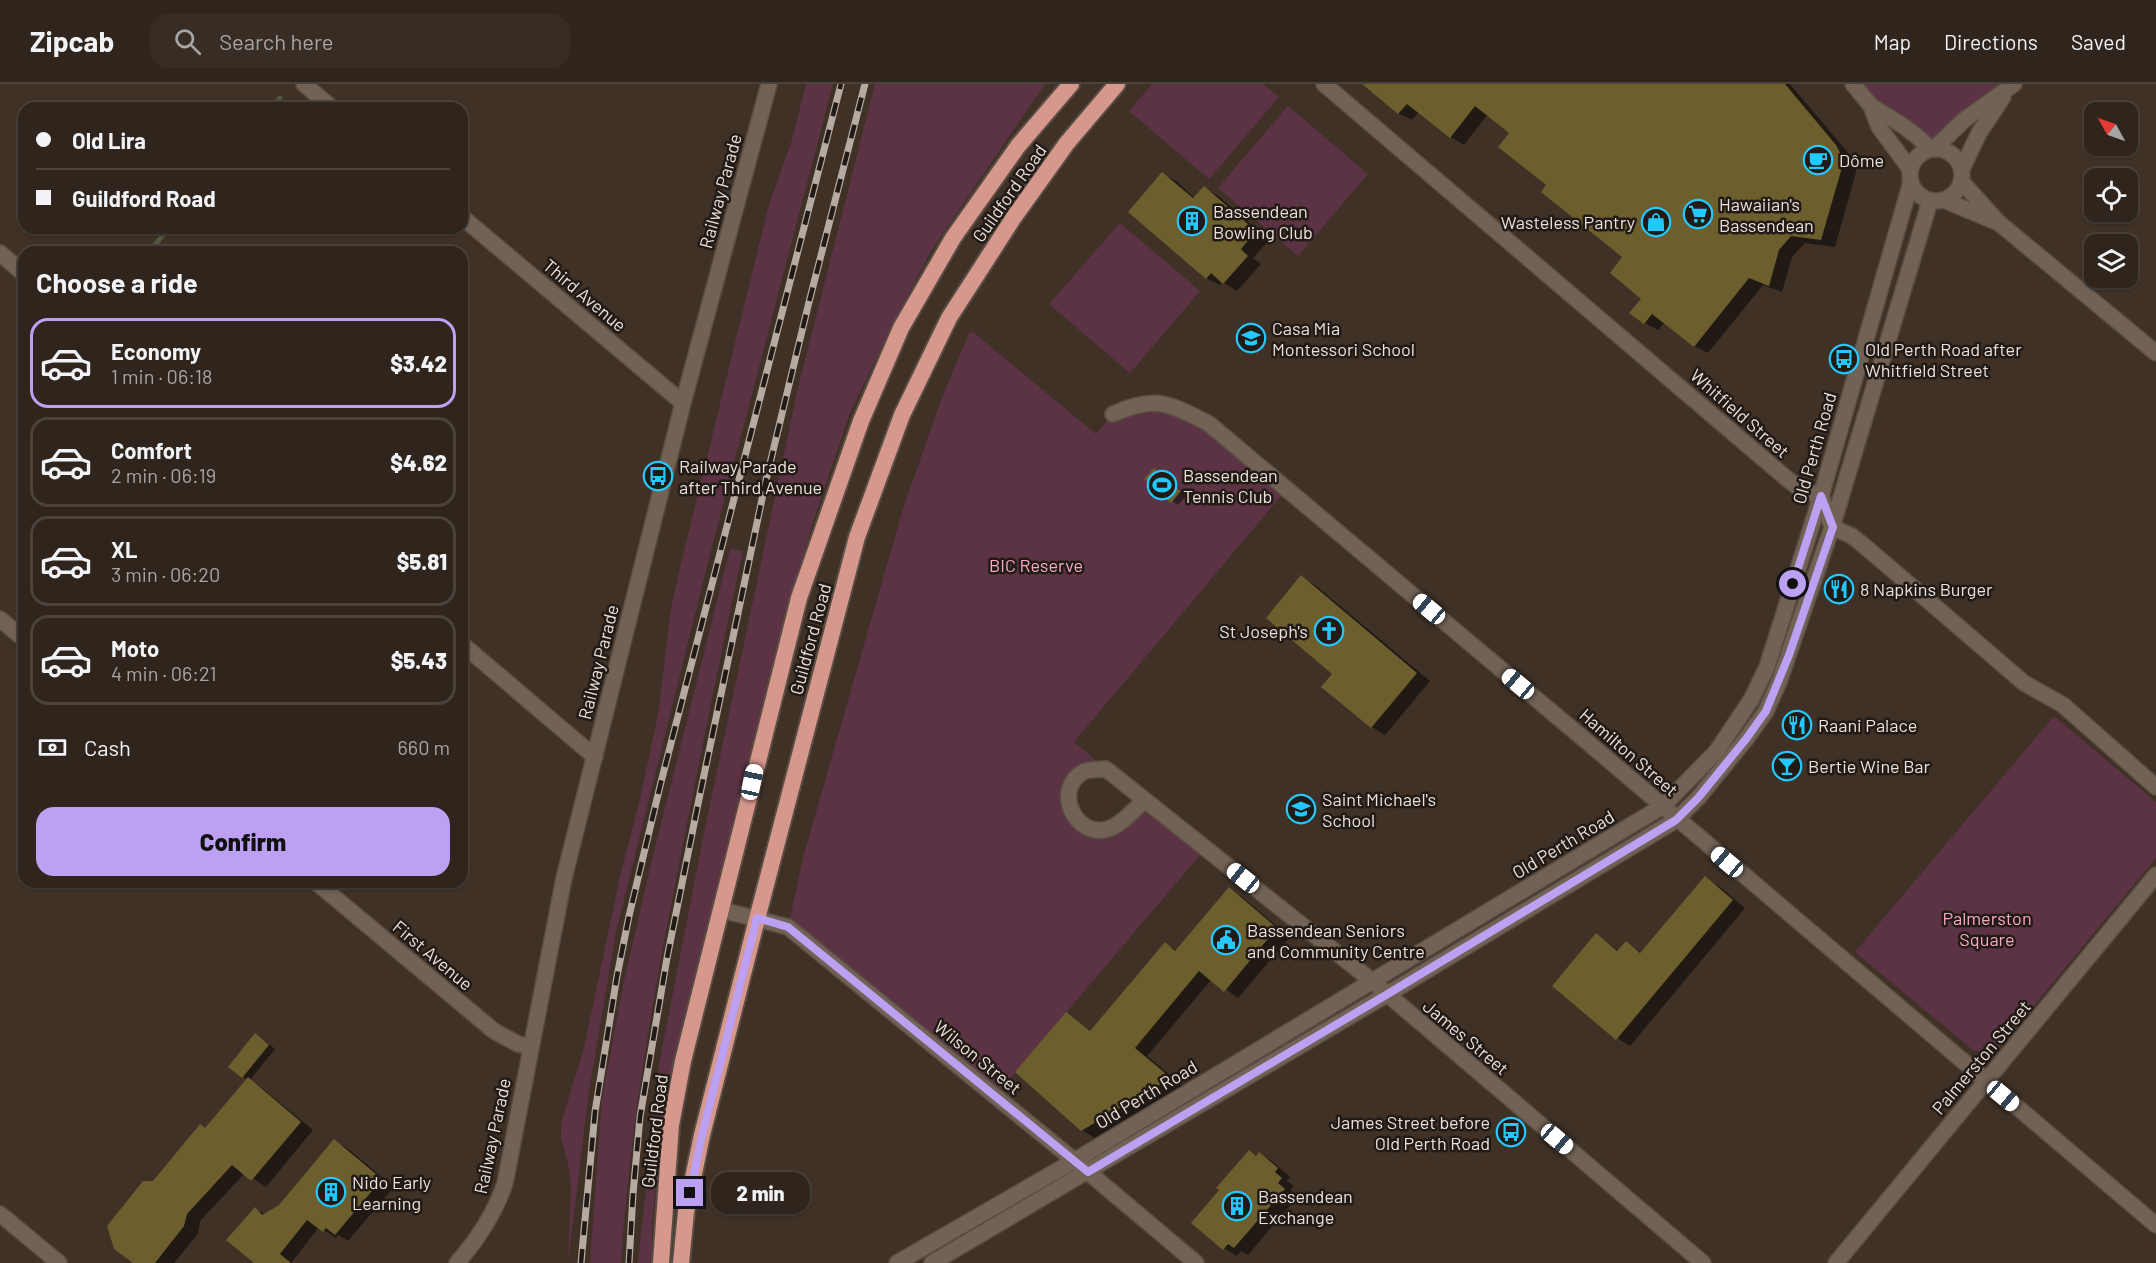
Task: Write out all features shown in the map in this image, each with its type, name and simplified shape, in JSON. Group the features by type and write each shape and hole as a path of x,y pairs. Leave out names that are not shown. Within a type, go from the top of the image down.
{"highway":[{"name":"Guildford Road","path":"661,1263 671,1125 683,1061 799,598 861,421 901,328 953,238 1018,146 1071,84"},
{"name":"Guildford Road","path":"681,1263 686,1212 702,1135 757,918 857,537 902,415 949,318 1014,217 1067,143 1117,84"}],"street":[{"path":"304,84 325,102"},
{"name":"Railway Parade","path":"457,1263 471,1247 495,1210 505,1183 564,878 683,403 769,84"},
{"name":"Whitfield Street","path":"1324,84 1786,478 1802,490 1821,496"},
{"path":"1853,84 1871,106 1879,127 1911,175 1918,194 2000,223"},
{"path":"1911,175 1916,158 1932,149 1965,120 2012,86"},
{"path":"1937,200 1958,189 1979,133 2012,86"},
{"path":"1871,106 1904,126 1932,149 1948,152 1959,162 1962,175 2000,223 2156,353"},
{"name":"Old Perth Road","path":"897,1263 1074,1161 1663,806 1716,752 1751,700 1767,667 1821,496 1911,175"},
{"name":"Old Perth Road","path":"932,1263 1386,995 1676,820 1705,789 1766,711 1789,655 1833,527 1937,200"},
{"name":"Third Avenue","path":"468,222 683,403"},
{"path":"0,253 18,269"},
{"name":"Hamilton Street","path":"1113,414 1148,402 1171,405 1208,423 2156,1225"},
{"path":"1821,496 1833,527 1852,536 1868,549 2024,683 2063,705 2156,788"},
{"path":"0,619 18,634"},
{"path":"468,649 594,757"},
{"name":"James Street","path":"1145,800 1108,829 1088,828 1072,814 1068,800 1072,783 1083,772 1106,769 1145,800 1372,981 1703,1263"},
{"name":"Palmerston Street","path":"1836,1263 2156,875"},
{"name":"First Avenue","path":"323,888 494,1031 518,1044 531,1047"},
{"name":"Wilson Street","path":"722,910 788,927 1196,1263"},
{"path":"0,1214 59,1263"},
{"name":"Railway Parade","path":"467,1263 471,1247"}],"green space":[{"path":"806,84 833,84 707,566 616,932 589,1091 568,1263 571,1188 569,1168 561,1138 561,1123 584,1048 620,876 640,799 659,709 670,614 678,576 768,208 792,140"},
{"path":"875,84 1045,84 931,251 850,413 813,522 780,637 662,1132 652,1223 652,1263 638,1263 659,1064 705,828 797,392"},
{"path":"1152,84 1263,84 1279,97 1209,179 1129,111"},
{"path":"1853,84 2014,84 1934,149"},
{"path":"1288,106 1368,174 1298,256 1218,188"},
{"path":"1120,223 1200,291 1130,373 1049,304"},
{"name":"BIC Reserve","path":"970,331 1096,434 1113,414 1171,405 1286,490 1074,742 1106,769 1072,783 1072,814 1108,829 1145,800 1206,848 995,1096 788,927 804,854 903,509 941,400"},
{"path":"730,549 743,551 671,905 653,1006 630,1160 621,1263 590,1263 602,1098 623,986 650,868"},
{"name":"Palmerston Square","path":"2054,716 2156,802 2156,858 1999,1048 1974,1051 1855,952"}],"building":[{"name":"Hawaiian's Bassendean","path":"1362,84 1785,84 1836,145 1843,158 1843,164 1821,240 1791,236 1779,250 1769,286 1749,278 1694,347 1652,314 1644,324 1629,313 1641,299 1610,273 1622,257 1541,192 1546,185 1498,147 1509,133 1475,106 1450,138 1407,104 1398,114"},
{"name":"Bassendean Bowling Club","path":"1162,172 1193,198 1204,186 1256,231 1241,249 1248,256 1223,284 1211,273 1206,279 1128,212"},
{"path":"1154,468 1181,491 1171,503 1144,479"},
{"path":"1301,575 1417,673 1371,728 1321,687 1332,674 1266,618"},
{"path":"1705,876 1733,900 1616,1040 1552,986 1596,933 1617,951 1626,941 1640,953"},
{"path":"1229,887 1277,928 1224,992 1199,971 1135,1048 1171,1078 1081,1131 1015,1072 1066,1012 1090,1031 1165,942 1175,951"},
{"path":"255,1033 269,1045 242,1078 228,1067"},
{"path":"248,1077 301,1122 251,1181 232,1165 187,1214 184,1226 155,1263 133,1263 114,1249 107,1226 143,1181 153,1181 200,1124 205,1128"},
{"name":"Nido Early Learning","path":"334,1139 382,1179 335,1235 326,1228 323,1232 307,1220 280,1254 291,1263 254,1263 226,1240 255,1207 262,1215 279,1205"},
{"name":"Bassendean Exchange","path":"1249,1150 1256,1156 1259,1152 1278,1168 1275,1172 1282,1178 1278,1183 1285,1189 1234,1248 1228,1244 1223,1250 1191,1223 1219,1190 1216,1188"}],"waterway":[{"path":"276,102 280,98"},
{"path":"154,246 164,234"}],"railway":[{"path":"581,1263 595,1112 629,916 661,782 841,84"},
{"path":"629,1263 640,1117 667,958 766,480 865,84"}],"place":[{"name":"Dôme","path":"1818,160"},
{"name":"Hawaiian's Bassendean","path":"1698,214"},
{"name":"Bassendean Bowling Club","path":"1192,221"},
{"name":"Wasteless Pantry","path":"1656,222"},
{"name":"Casa Mia Montessori School","path":"1251,338"},
{"name":"Old Perth Road after Whitfield Street","path":"1844,359"},
{"name":"Railway Parade after Third Avenue","path":"658,476"},
{"name":"Bassendean Tennis Club","path":"1162,485"},
{"name":"8 Napkins Burger","path":"1839,589"},
{"name":"St Joseph's","path":"1329,631"},
{"name":"Raani Palace","path":"1797,725"},
{"name":"Bertie Wine Bar","path":"1787,766"},
{"name":"Saint Michael's School","path":"1301,809"},
{"name":"Bassendean Seniors and Community Centre","path":"1226,940"},
{"name":"James Street before Old Perth Road","path":"1511,1132"},
{"name":"Nido Early Learning","path":"331,1192"},
{"name":"Bassendean Exchange","path":"1237,1206"}],"route":[{"path":"690,1193 702,1135 757,918 788,927 1088,1172 1676,820 1698,798 1746,739 1766,711 1779,682 1833,527 1821,496 1793,584"}]}
